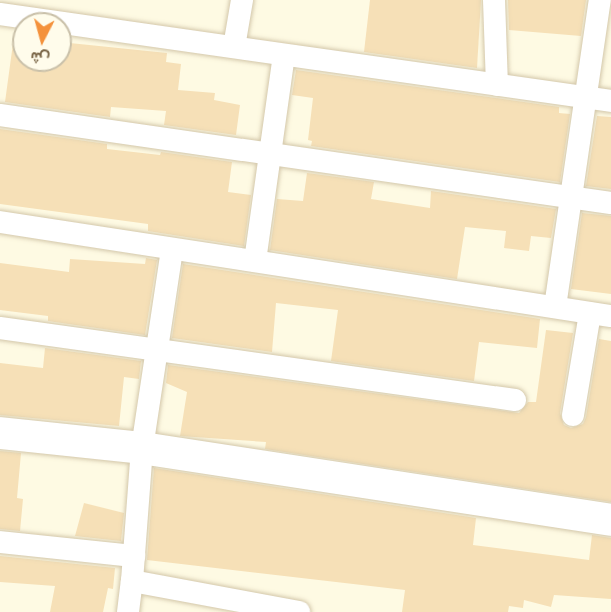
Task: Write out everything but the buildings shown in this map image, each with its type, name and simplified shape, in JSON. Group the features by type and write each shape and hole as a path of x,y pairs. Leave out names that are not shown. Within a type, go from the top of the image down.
{"street":[{"path":"234,47 242,0"},
{"path":"494,0 497,85"},
{"path":"555,308 600,0"},
{"path":"0,14 611,101"},
{"path":"255,261 284,55"},
{"path":"0,115 270,152 611,203"},
{"path":"0,222 600,314 573,415"},
{"path":"128,612 142,448 159,350 172,249"},
{"path":"0,328 515,400"},
{"path":"0,433 142,448 611,520"},
{"path":"0,542 134,556"},
{"path":"132,581 299,612"}]}
